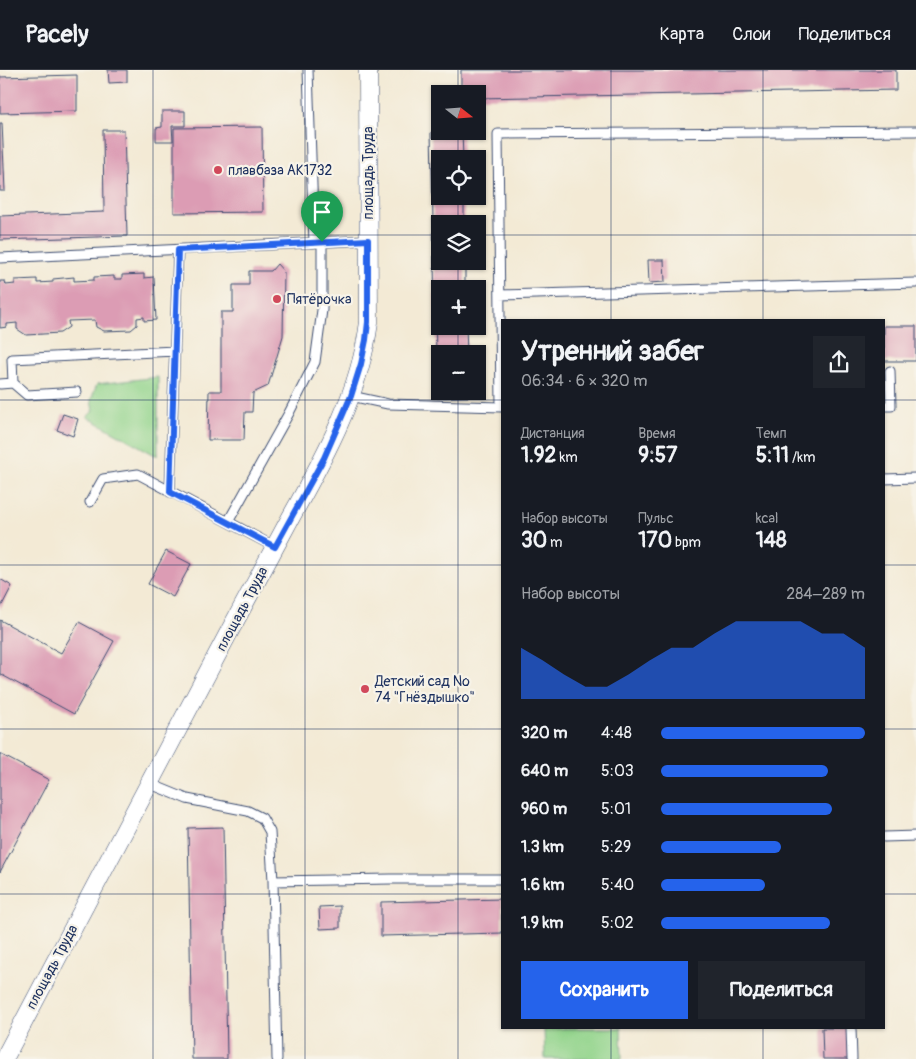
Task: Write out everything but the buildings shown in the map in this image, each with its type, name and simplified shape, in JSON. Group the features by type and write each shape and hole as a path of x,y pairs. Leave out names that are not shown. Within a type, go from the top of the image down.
{"street":[{"name":"площадь Труда","path":"4,1059 148,783 324,458 351,396 361,364 368,322 368,70"}],"lane":[{"path":"228,522 289,413 314,362 322,310 308,70"},
{"path":"501,351 498,134 916,131"},
{"path":"0,258 368,240"},
{"path":"170,492 178,250"},
{"path":"500,295 916,284"},
{"path":"13,383 12,358 175,350"},
{"path":"885,406 891,406 890,371"},
{"path":"0,384 13,383 27,395 77,392"},
{"path":"351,396 388,404 501,407"},
{"path":"90,502 103,479 138,474 275,547"},
{"path":"885,479 916,478"},
{"path":"148,783 187,799 248,810 262,818 270,832 277,1059"},
{"path":"885,837 916,836"},
{"path":"273,881 501,879"},
{"path":"851,1029 852,1059"}],"green space":[{"path":"158,377 158,455 87,417 93,411 91,400 97,384"},
{"path":"544,1029 621,1029 622,1059 545,1059"}],"place":[{"name":"плавбаза АК1732","path":"218,170"},
{"name":"Пятёрочка","path":"277,299"},
{"name":"Детский сад № 74 \"Гнёздышко\"","path":"365,689"}],"route":[{"path":"368,240 368,322 366,340 351,396 324,458 275,547 170,492 178,250 322,242 368,240"}]}
